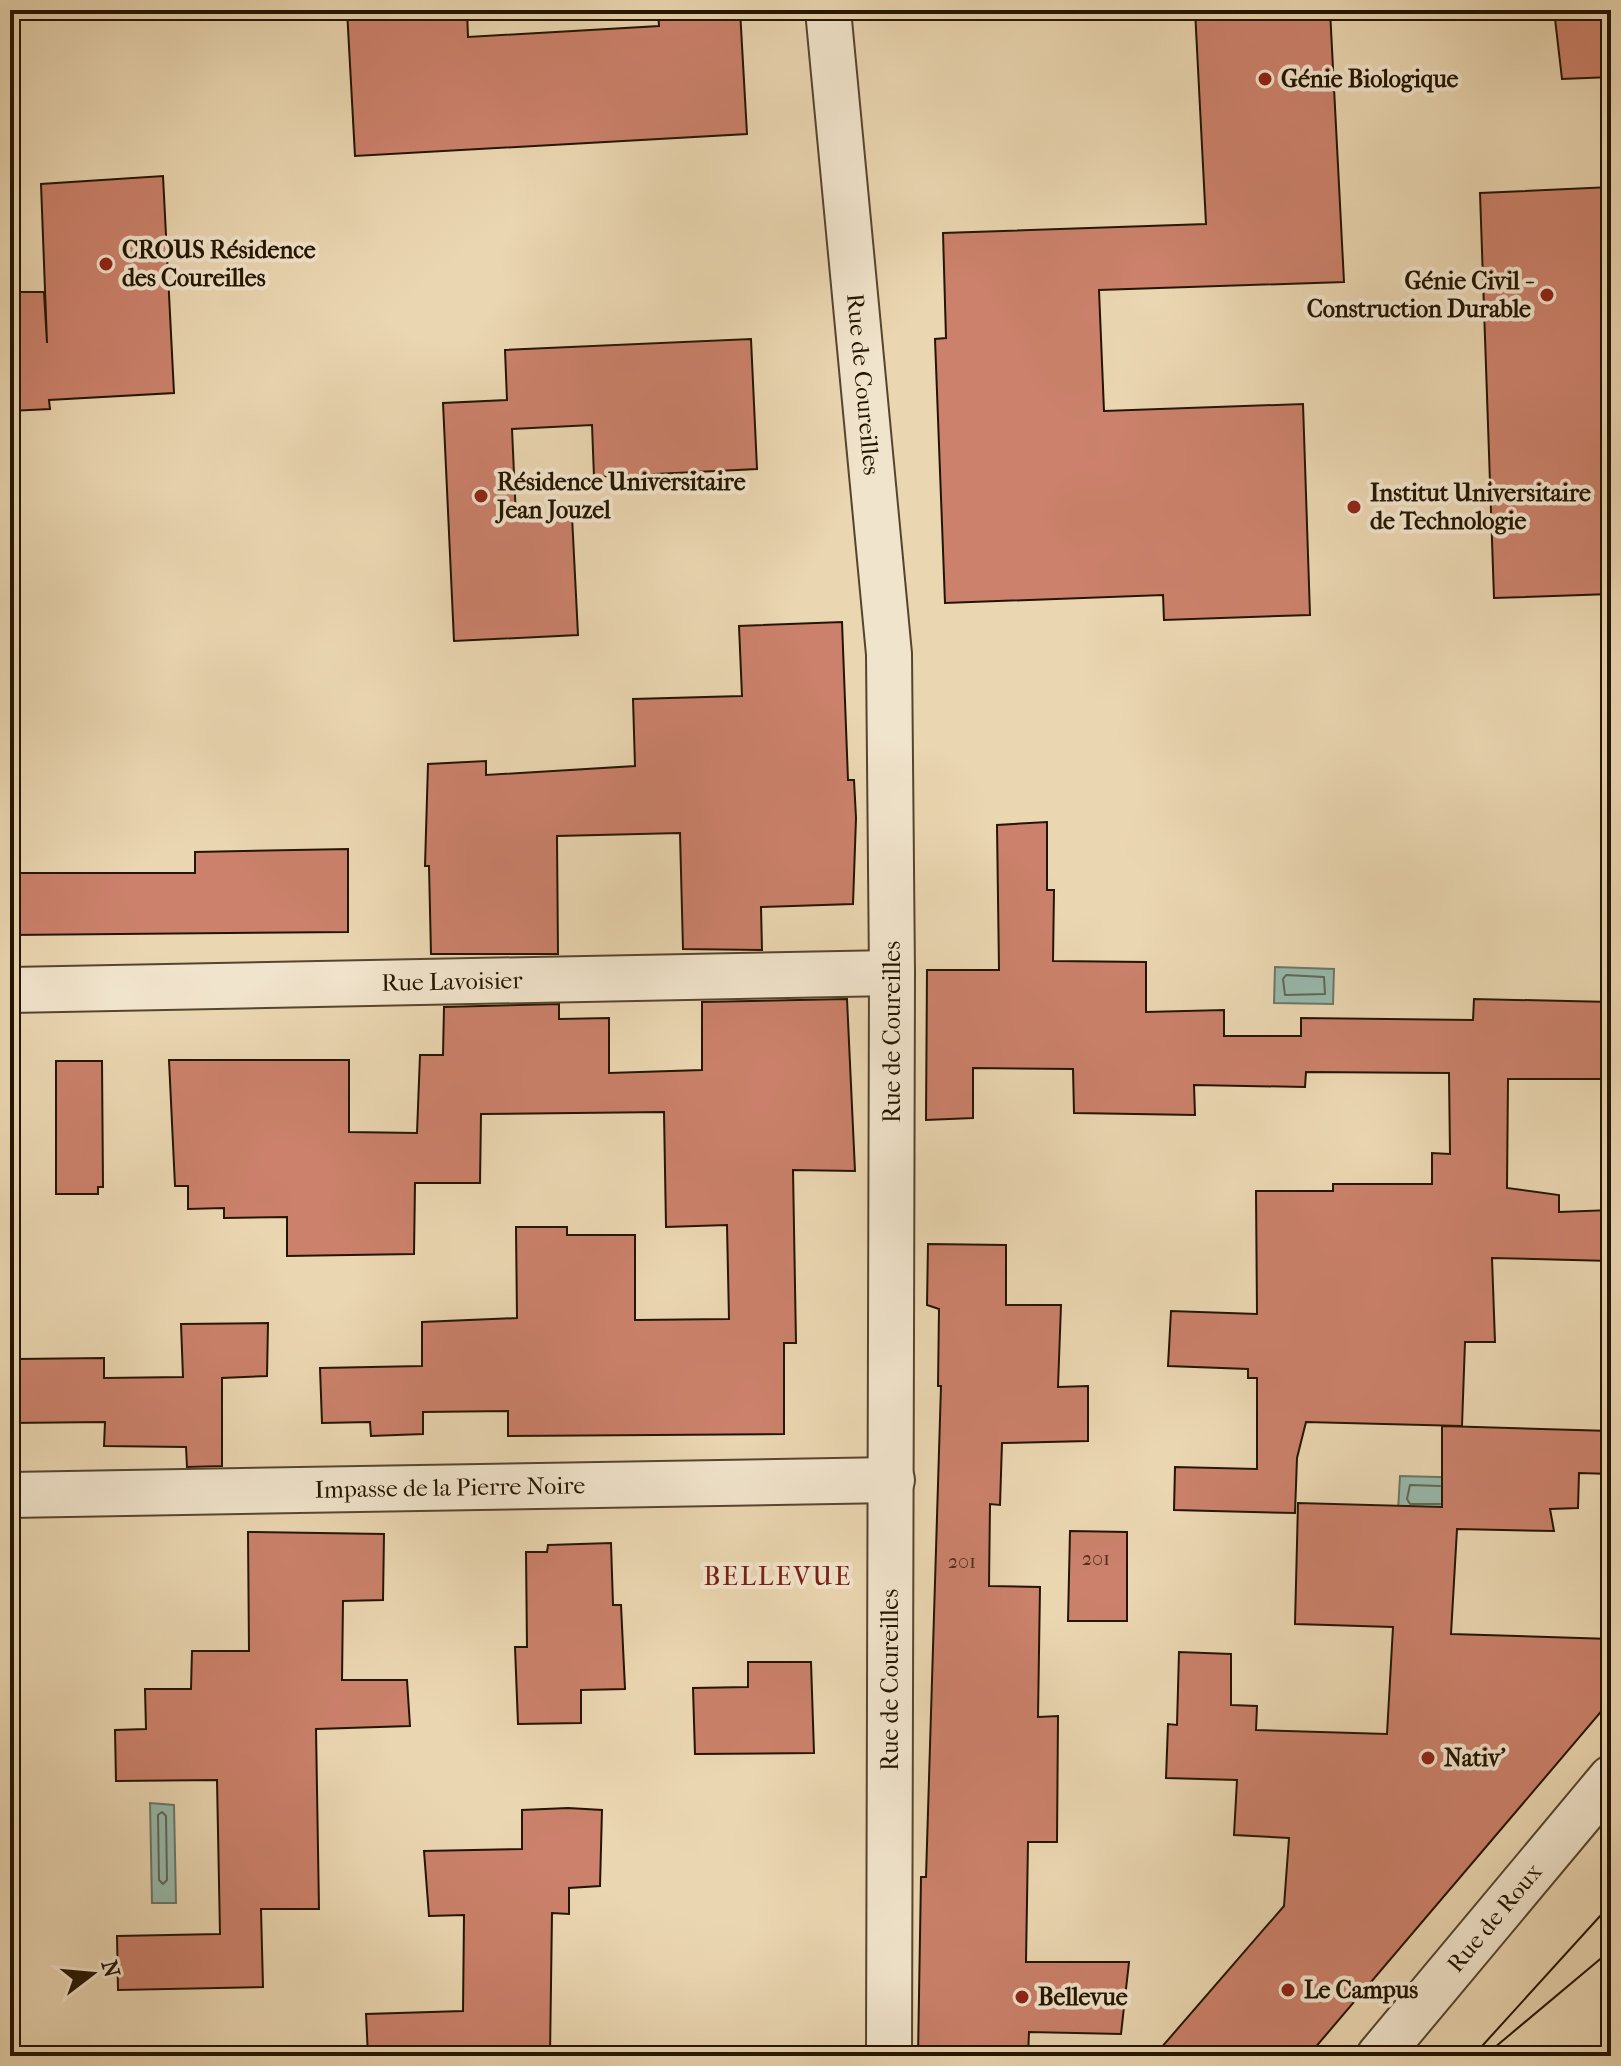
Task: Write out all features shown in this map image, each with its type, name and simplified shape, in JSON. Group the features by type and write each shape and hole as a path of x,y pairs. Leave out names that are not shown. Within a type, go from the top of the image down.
{"street":[{"name":"Rue de Coureilles","path":"828,10 889,654 892,973 889,2056"},
{"name":"Rue Lavoisier","path":"10,990 892,973"},
{"name":"Impasse de la Pierre Noire","path":"10,1495 892,1480"},
{"name":"Rue de Roux","path":"1379,2056 1611,1778"}],"water":[{"path":"1275,967 1334,969 1333,1004 1274,1003"},
{"path":"1400,1476 1474,1478 1466,1513 1398,1511"},
{"path":"150,1803 174,1805 176,1903 152,1903"}],"building":[{"path":"347,10 467,10 468,37 659,26 658,10 740,10 747,134 355,156"},
{"path":"1195,10 1330,10 1344,282 1099,290 1104,411 1303,404 1310,615 1164,620 1163,595 945,603 935,339 946,338 943,233 1206,224"},
{"path":"1554,10 1611,10 1611,77 1562,79"},
{"name":"CROUS Résidence des Coureilles","path":"163,176 174,393 49,400 50,409 10,411 10,292 44,292 47,343 41,184"},
{"name":"Génie Civil - Construction Durable","path":"1611,187 1611,594 1494,598 1480,193"},
{"name":"Résidence Universitaire Jean Jouzel","path":"751,339 757,469 594,477 592,425 512,429 516,518 572,516 578,635 454,641 443,403 507,400 505,350"},
{"path":"842,622 848,780 854,780 856,818 853,904 761,907 762,950 683,949 680,833 557,836 558,954 431,954 429,866 425,866 428,764 486,761 486,775 635,766 633,699 742,696 739,626"},
{"path":"1047,822 1047,890 1054,890 1053,961 1146,962 1146,1012 1224,1010 1224,1036 1301,1036 1301,1018 1473,1020 1474,999 1611,1002 1611,1079 1508,1079 1507,1188 1559,1195 1559,1212 1611,1210 1611,1261 1492,1258 1495,1342 1465,1342 1462,1426 1306,1422 1297,1458 1295,1513 1174,1510 1175,1467 1257,1469 1257,1378 1248,1378 1248,1369 1168,1366 1171,1311 1257,1314 1256,1191 1333,1191 1333,1184 1432,1184 1432,1153 1450,1154 1449,1073 1306,1072 1305,1087 1194,1085 1195,1115 1074,1113 1073,1069 973,1068 973,1118 926,1120 927,970 999,970 997,825"},
{"path":"348,849 348,932 10,935 10,873 195,873 195,852"},
{"path":"847,999 855,1171 793,1170 796,1343 784,1343 784,1434 508,1436 508,1411 423,1412 423,1434 371,1436 370,1422 322,1423 320,1368 422,1366 422,1322 517,1318 516,1227 567,1227 567,1235 635,1235 635,1320 729,1319 727,1225 666,1227 664,1112 481,1114 480,1183 415,1183 414,1254 287,1256 287,1217 224,1218 224,1208 188,1209 188,1186 175,1186 169,1060 349,1060 349,1132 417,1133 420,1055 443,1055 444,1007 559,1004 559,1019 609,1018 609,1073 702,1070 702,1002"},
{"path":"56,1061 102,1061 103,1187 98,1187 98,1194 56,1194"},
{"path":"928,1244 1006,1245 1006,1305 1061,1305 1058,1387 1088,1386 1088,1441 1002,1443 1000,1505 990,1504 989,1586 1040,1587 1038,1717 1058,1716 1057,1842 1028,1842 1026,1962 1129,1962 1121,2034 1029,2032 1028,2056 918,2056 921,1877 926,1877 941,1386 938,1386 939,1309 927,1305"},
{"path":"268,1323 267,1376 222,1378 222,1466 187,1467 186,1447 104,1446 105,1422 10,1423 10,1371 17,1371 17,1359 104,1358 104,1378 183,1377 181,1324"},
{"path":"1442,1426 1611,1431 1611,1474 1579,1473 1578,1508 1550,1509 1554,1531 1457,1529 1451,1634 1611,1639 1611,1700 1308,2056 1154,2056 1284,1906 1289,1838 1234,1835 1237,1780 1166,1778 1168,1724 1177,1725 1179,1652 1231,1654 1231,1705 1257,1706 1256,1730 1387,1734 1393,1627 1295,1624 1298,1503 1442,1507"},
{"path":"1070,1531 1127,1532 1127,1621 1068,1621"},
{"path":"248,1532 384,1534 383,1600 343,1601 342,1680 407,1680 410,1726 316,1729 319,1909 261,1909 263,1987 118,1990 117,1936 220,1934 217,1780 116,1781 115,1730 146,1729 145,1689 191,1689 192,1651 249,1651"},
{"path":"611,1543 613,1605 621,1605 625,1689 581,1690 581,1723 518,1724 515,1647 527,1647 526,1552 547,1552 548,1545"},
{"path":"748,1662 811,1662 814,1753 695,1754 693,1688 748,1687"},
{"path":"522,1810 602,1810 600,1886 569,1888 569,1914 552,1913 550,2056 368,2056 366,2014 463,2011 464,1915 429,1916 424,1851 522,1849"}],"tram line":[{"path":"1473,2056 1611,1904"},
{"path":"1488,2053 1611,1950"}],"place":[{"name":"Génie Biologique","path":"1265,79"},
{"name":"CROUS Résidence des Coureilles","path":"106,264"},
{"name":"Génie Civil - Construction Durable","path":"1547,295"},
{"name":"Résidence Universitaire Jean Jouzel","path":"481,496"},
{"name":"Institut Universitaire de Technologie","path":"1354,507"},
{"name":"Nativ'","path":"1428,1758"},
{"name":"Le Campus","path":"1288,1990"},
{"name":"Bellevue","path":"1022,1997"}],"district":[{"name":"BELLEVUE","path":"778,1576"}]}
